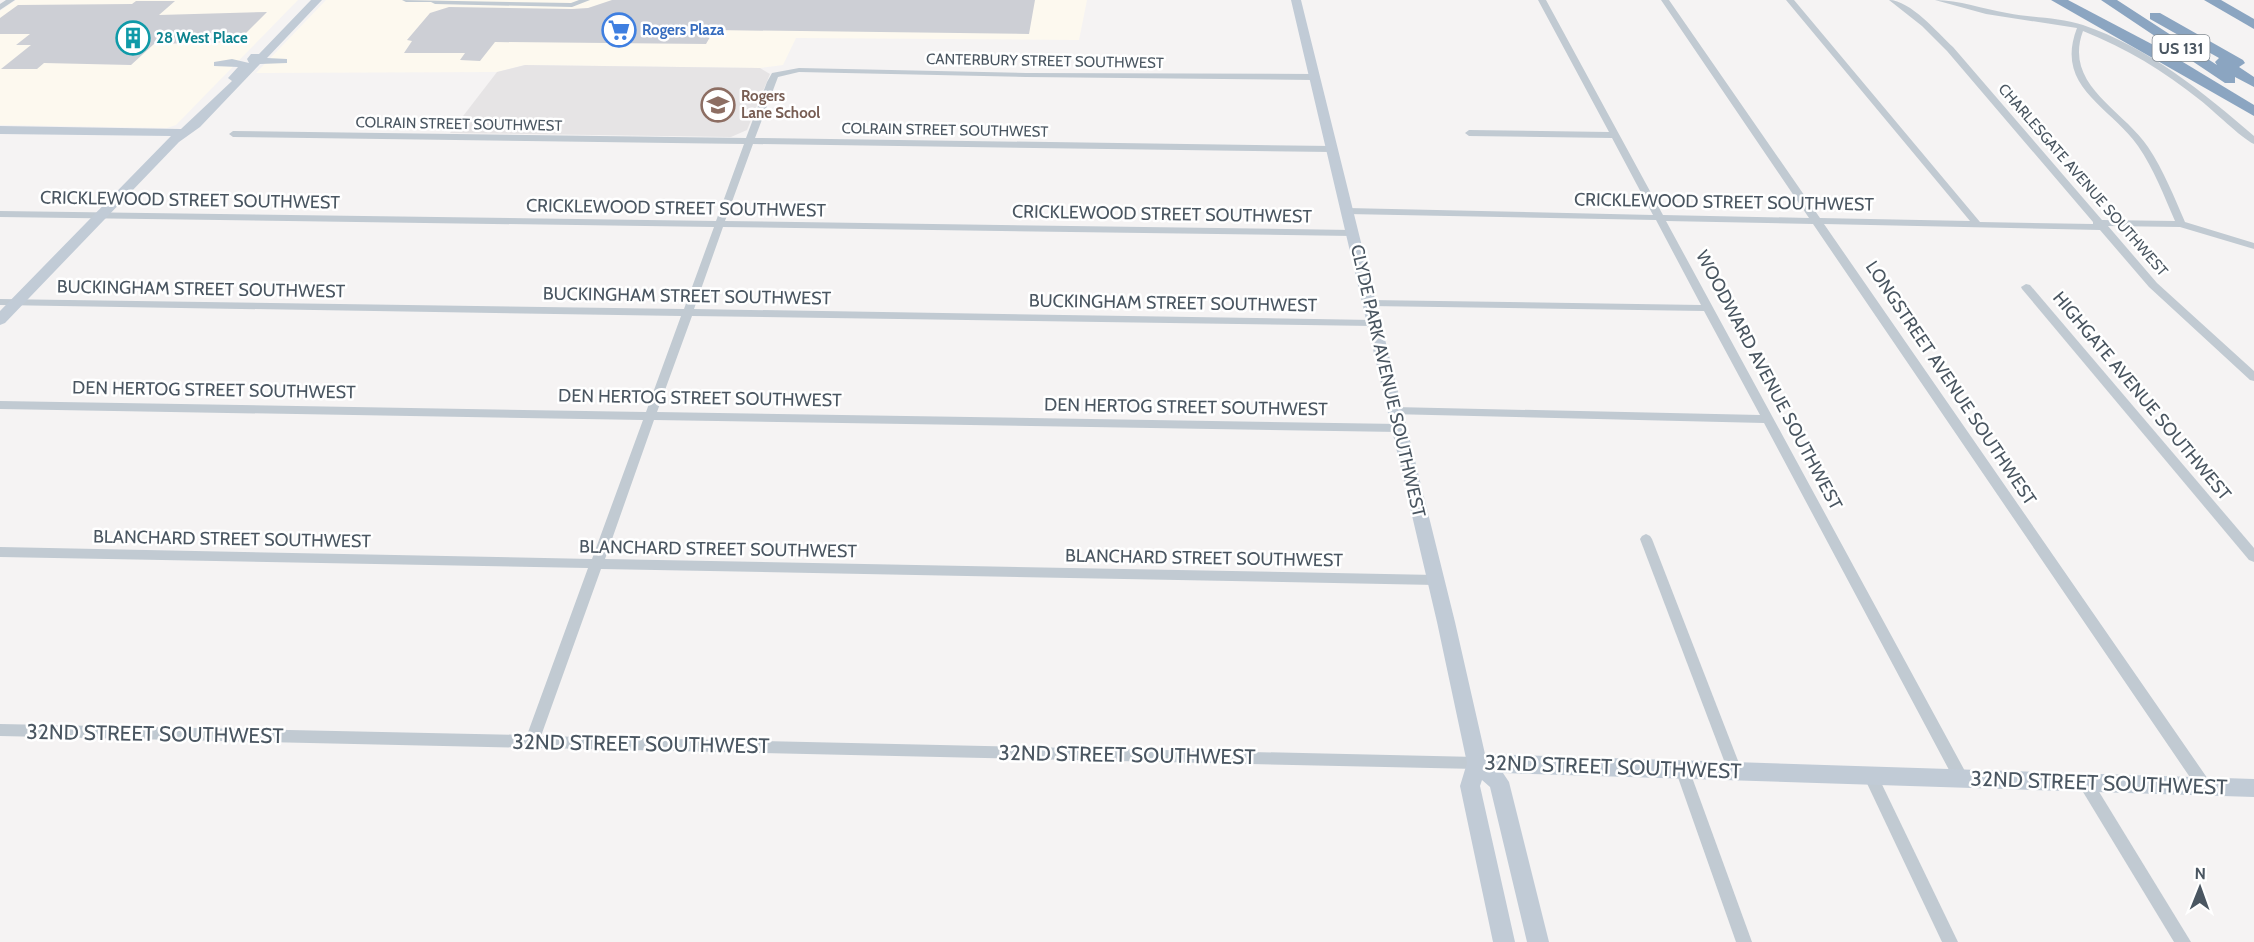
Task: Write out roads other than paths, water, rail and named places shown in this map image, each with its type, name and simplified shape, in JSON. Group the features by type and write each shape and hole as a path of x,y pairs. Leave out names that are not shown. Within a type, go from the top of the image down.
{"highway":[{"path":"2058,0 2158,53 2254,111"},
{"name":"US 131","path":"2108,0 2254,97"},
{"path":"2211,0 2254,25"},
{"path":"2220,0 2254,19"},
{"path":"2127,1 2254,72"},
{"name":"US 131","path":"2127,1 2254,83"}],"main road":[{"path":"181,133 182,124 303,0"},
{"path":"0,320 181,133 201,118 201,112 244,67 243,64 268,50 317,0"},
{"name":"CLYDE PARK AVENUE SOUTHWEST","path":"1296,0 1436,580 1477,763 1470,786 1504,942"},
{"path":"243,64 283,61 269,56 268,50"},
{"path":"0,130 181,133"},
{"path":"1477,763 1499,782 1538,942"},
{"name":"32ND STREET SOUTHWEST","path":"1477,763 2254,788"}],"street":[{"path":"0,8 11,0"},
{"path":"406,0 572,4 586,0"},
{"name":"WOODWARD AVENUE SOUTHWEST","path":"1542,0 1961,778"},
{"name":"LONGSTREET AVENUE SOUTHWEST","path":"1665,0 2205,787"},
{"path":"1790,0 1977,224"},
{"name":"CHARLESGATE AVENUE SOUTHWEST","path":"1893,0 1925,24 1950,49 2099,225 2185,317 2254,377"},
{"path":"1939,0 2002,15 2081,27 2102,35 2168,73 2204,97 2254,141"},
{"path":"2081,27 2072,42 2076,67 2088,90 2137,138 2181,224"},
{"name":"CANTERBURY STREET SOUTHWEST","path":"749,141 775,75 798,70 1038,76 1314,77"},
{"path":"1469,133 1616,135"},
{"name":"COLRAIN STREET SOUTHWEST","path":"233,134 1332,149"},
{"path":"532,742 749,141"},
{"name":"CRICKLEWOOD STREET SOUTHWEST","path":"1347,211 1977,224 2181,224 2254,246"},
{"name":"CRICKLEWOOD STREET SOUTHWEST","path":"0,214 1352,233"},
{"name":"HIGHGATE AVENUE SOUTHWEST","path":"2026,287 2254,557"},
{"name":"BUCKINGHAM STREET SOUTHWEST","path":"0,302 1373,323"},
{"path":"1369,303 1709,308"},
{"name":"DEN HERTOG STREET SOUTHWEST","path":"0,405 1399,428"},
{"path":"1394,411 1768,419"},
{"path":"1646,539 1736,771"},
{"name":"BLANCHARD STREET SOUTHWEST","path":"0,552 1436,580"},
{"name":"32ND STREET SOUTHWEST","path":"0,730 1477,763"},
{"path":"1682,769 1744,942"},
{"path":"1870,775 1950,942"},
{"path":"2085,782 2183,942"}],"place":[{"name":"Rogers Plaza","path":"619,30"},
{"name":"28 West Place","path":"133,38"},
{"name":"Rogers Lane School","path":"718,105"}]}
